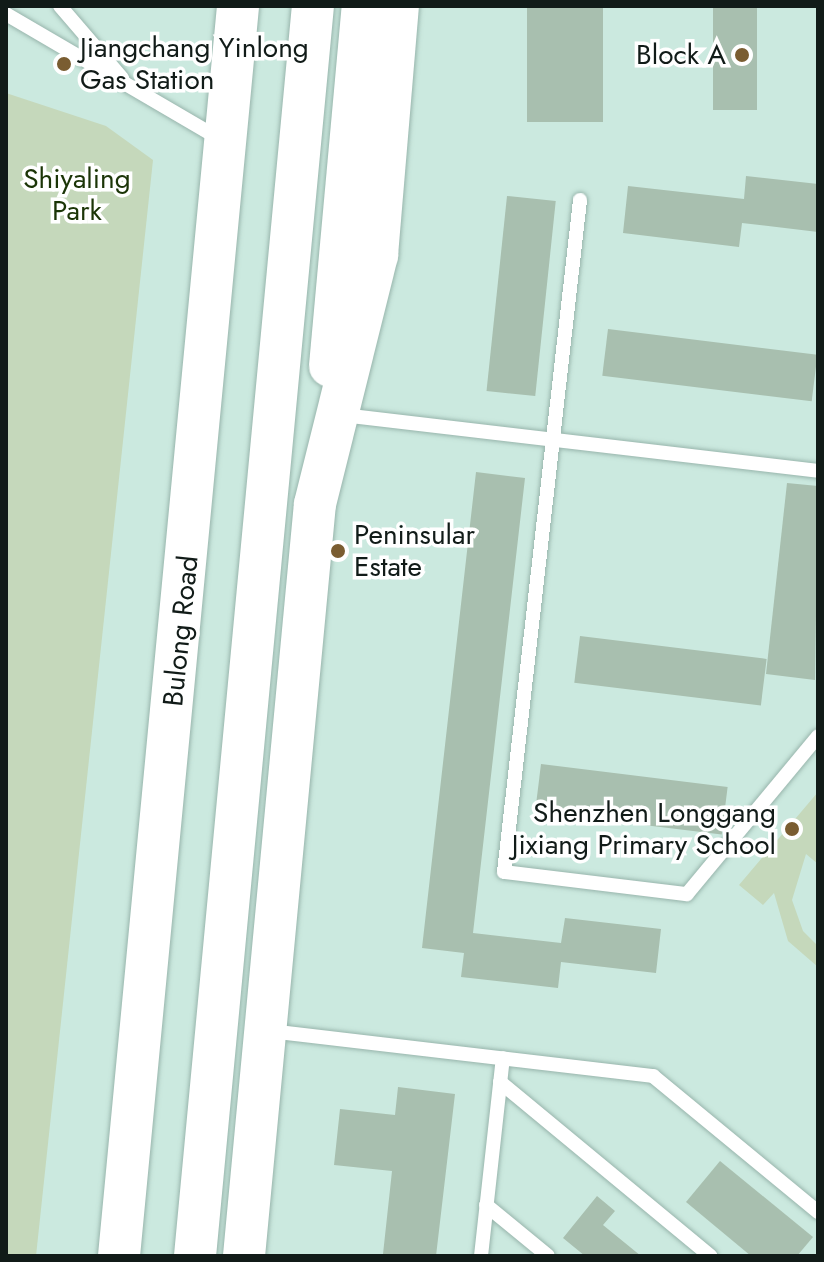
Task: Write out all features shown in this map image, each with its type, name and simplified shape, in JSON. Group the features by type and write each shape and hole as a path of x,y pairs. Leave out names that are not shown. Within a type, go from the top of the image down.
{"main road":[{"name":"Bulong Road","path":"119,1256 229,144 238,6"},
{"path":"195,1256 299,183 313,6"},
{"path":"299,183 372,8"},
{"path":"244,1256 372,8"}],"lane":[{"path":"60,6 130,87"},
{"path":"6,14 229,144"},
{"path":"580,200 504,872 687,894 818,736"},
{"path":"330,429 553,440 818,471"},
{"path":"265,1030 653,1076 818,1212"},
{"path":"481,1256 503,1058"},
{"path":"500,1082 710,1256"},
{"path":"486,1205 548,1256"}],"green space":[{"name":"Shiyaling Park","path":"6,93 106,126 153,160 36,1256 6,1256"},
{"path":"818,792 818,864 806,854 792,900 803,931 818,946 818,967 788,941 774,893 763,905 739,885"}],"building":[{"path":"527,6 603,6 603,122 527,122"},
{"name":"Block A","path":"713,6 757,6 757,110 713,110"},
{"path":"746,176 818,184 818,232 742,223 739,247 623,233 628,186 744,199"},
{"path":"507,196 556,201 535,396 487,391"},
{"path":"608,329 817,355 812,401 602,376"},
{"path":"476,472 525,478 473,933 561,943 565,918 661,929 656,973 561,962 558,988 461,977 464,953 422,948"},
{"path":"787,483 818,486 815,680 766,674"},
{"path":"580,636 767,659 761,706 574,683"},
{"path":"541,764 728,787 722,835 535,812"},
{"path":"398,1087 455,1094 436,1256 383,1254 392,1171 334,1165 340,1109 395,1115"},
{"path":"720,1161 813,1237 797,1256 751,1256 686,1202"},
{"path":"597,1196 615,1211 603,1225 641,1256 585,1256 563,1238"}],"place":[{"name":"Block A","path":"742,55"},
{"name":"Jiangchang Yinlong Gas Station","path":"64,64"},
{"name":"Peninsular Estate","path":"338,551"},
{"name":"Shenzhen Longgang Jixiang Primary School","path":"792,829"}]}
